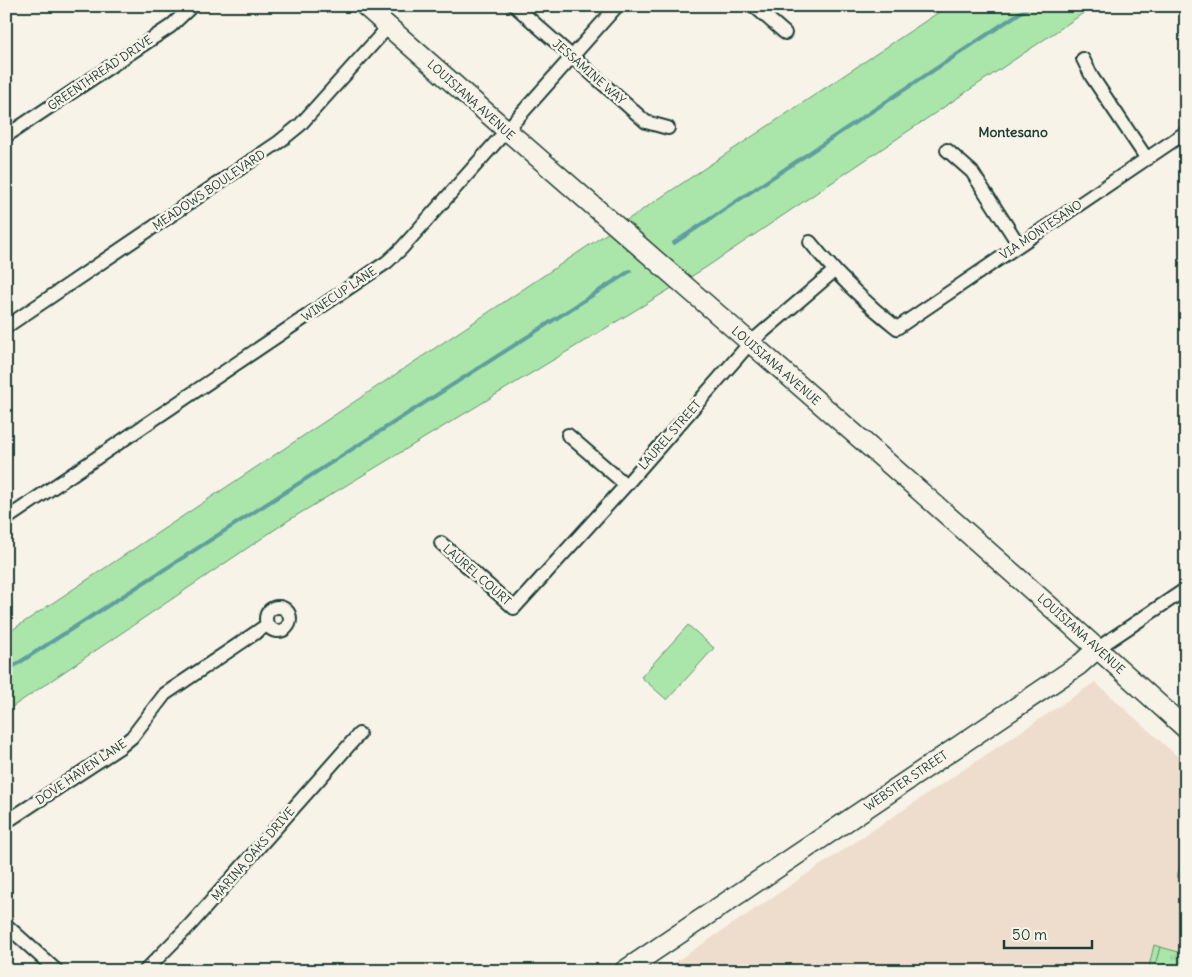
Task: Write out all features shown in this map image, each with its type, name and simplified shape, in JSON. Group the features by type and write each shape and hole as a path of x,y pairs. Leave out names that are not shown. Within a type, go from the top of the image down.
{"street":[{"name":"GREENTHREAD DRIVE","path":"6,136 171,26 192,6"},
{"name":"LOUISIANA AVENUE","path":"365,6 505,132 750,343 1098,648 1186,729"},
{"name":"JESSAMINE WAY","path":"515,6 646,122 668,128"},
{"name":"WINECUP LANE","path":"6,519 387,262 401,250 617,6"},
{"path":"754,6 785,33"},
{"name":"MEADOWS BOULEVARD","path":"6,327 279,142 300,125 388,27"},
{"path":"1084,59 1092,77 1147,158"},
{"name":"VIA MONTESANO","path":"833,272 897,328 1186,132"},
{"path":"947,150 972,172 1019,245"},
{"path":"810,242 833,272"},
{"name":"LAUREL STREET","path":"514,608 626,486 750,343 833,272"},
{"path":"568,435 626,486"},
{"name":"LAUREL COURT","path":"441,543 514,608"},
{"name":"WEBSTER STREET","path":"624,971 1079,665 1098,648 1186,589"},
{"name":"DOVE HAVEN LANE","path":"6,822 120,747 132,737 165,694 267,625"},
{"name":"MARINA OAKS DRIVE","path":"145,971 191,924 359,734"},
{"path":"6,925 57,971"}],"shaded area":[{"path":"1095,682 1186,764 1186,971 662,971"}],"green space":[{"path":"948,6 1094,6 705,268 289,520 6,711 6,634"},
{"path":"688,625 714,648 667,700 641,677"},
{"path":"1186,844 1186,879 1177,877"},
{"path":"1154,945 1160,947 1155,966 1172,971 1148,971"},
{"path":"1160,947 1186,954 1186,971 1172,971 1155,966"}],"waterway":[{"path":"674,243 1030,6"},
{"path":"6,671 630,271"}],"district":[{"name":"Montesano","path":"1013,132"}]}
